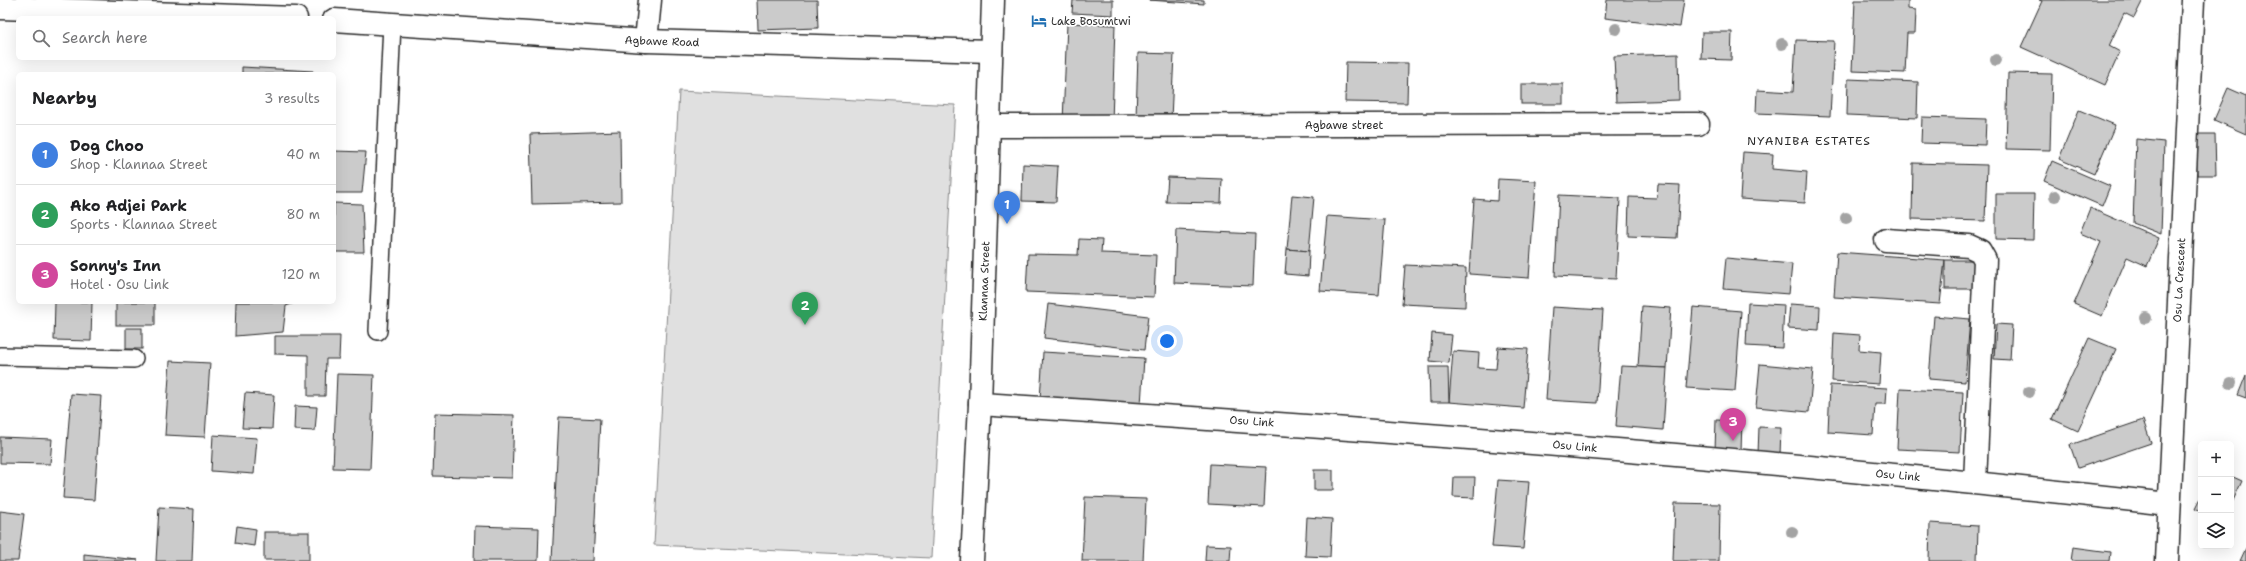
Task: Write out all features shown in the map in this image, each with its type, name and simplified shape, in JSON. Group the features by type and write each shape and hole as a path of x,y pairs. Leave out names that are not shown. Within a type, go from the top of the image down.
{"street":[{"path":"646,41 650,0"},
{"name":"Klannaa Street","path":"972,561 980,404 993,0"},
{"name":"Osu La Crescent","path":"2167,561 2193,0"},
{"path":"0,8 237,16"},
{"name":"Agbawe Road","path":"336,20 646,41 991,51"},
{"name":"Agbawe street","path":"989,126 1698,124"},
{"path":"1886,240 1969,246 1980,251 1985,260 1975,482"},
{"name":"Osu Link","path":"980,404 1321,426 1703,456 1975,482 2169,504"}],"lane":[{"path":"378,331 392,24"},
{"path":"0,356 134,358"}],"shaded area":[{"path":"679,91 955,105 931,558 654,545"}],"building":[{"path":"757,0 817,0 818,28 758,30"},
{"path":"1073,0 1113,0 1113,15 1072,13"},
{"path":"1149,0 1204,0 1204,4"},
{"path":"1607,0 1684,0 1680,27 1605,18"},
{"path":"1855,0 1908,0 1908,9 1916,10 1915,33 1907,33 1905,73 1852,71"},
{"path":"2039,0 2143,0 2134,18 2124,13 2109,46 2120,52 2105,85 2021,47 2042,1"},
{"path":"1067,23 1115,25 1112,123 1063,122"},
{"path":"1702,32 1732,32 1731,60 1701,59"},
{"path":"1796,40 1834,41 1830,116 1756,113 1757,90 1793,92"},
{"path":"1138,53 1174,54 1171,119 1136,118"},
{"path":"1678,54 1679,100 1616,102 1614,56"},
{"path":"1346,62 1408,63 1407,103 1345,102"},
{"path":"242,67 313,71 313,72 242,72"},
{"path":"2008,73 2052,74 2050,150 2006,149"},
{"path":"1848,79 1918,82 1917,118 1847,115"},
{"path":"1521,84 1563,84 1563,104 1521,104"},
{"path":"2228,88 2246,96 2246,134 2214,120"},
{"path":"2079,110 2115,125 2094,174 2059,159"},
{"path":"1922,117 1986,119 1985,145 1921,143"},
{"path":"620,131 621,202 532,204 530,134"},
{"path":"2196,134 2215,134 2216,175 2197,175"},
{"path":"2136,139 2164,142 2161,234 2133,223"},
{"path":"336,151 366,152 362,193 336,193"},
{"path":"1743,152 1773,154 1772,169 1807,172 1805,203 1740,199"},
{"path":"2052,161 2110,186 2102,206 2044,181"},
{"path":"1913,163 1987,165 1985,221 1912,219"},
{"path":"1023,164 1058,166 1056,202 1022,201"},
{"path":"1168,177 1222,179 1221,203 1166,202"},
{"path":"1498,179 1536,181 1529,278 1469,274 1474,199 1497,201"},
{"path":"1658,184 1680,185 1677,238 1628,236 1629,197 1657,198"},
{"path":"1996,194 2034,194 2033,240 1996,239"},
{"path":"1292,195 1314,197 1309,251 1287,249"},
{"path":"1559,195 1620,198 1616,279 1555,276"},
{"path":"336,203 362,204 364,252 336,252"},
{"path":"2090,208 2159,238 2147,266 2127,257 2102,316 2074,304 2101,242 2080,233"},
{"path":"1327,216 1385,220 1379,295 1320,291"},
{"path":"1176,230 1255,234 1253,286 1174,283"},
{"path":"1079,239 1102,240 1101,253 1156,255 1154,297 1026,292 1028,254 1078,255"},
{"path":"1287,249 1309,251 1308,276 1285,274"},
{"path":"1837,252 1945,260 1940,304 1834,297"},
{"path":"1726,258 1792,264 1789,294 1723,289"},
{"path":"1945,260 1977,260 1977,289 1945,289"},
{"path":"1405,265 1466,268 1465,307 1402,304"},
{"path":"1748,303 1784,305 1782,348 1746,346"},
{"path":"55,304 92,304 91,341 54,340"},
{"path":"116,304 155,304 155,325 116,325"},
{"path":"236,304 292,304 286,306 283,332 235,336"},
{"path":"1048,304 1148,316 1144,350 1044,338"},
{"path":"1790,304 1820,306 1819,330 1788,328"},
{"path":"1642,306 1671,308 1667,368 1638,367"},
{"path":"1552,307 1603,310 1597,403 1546,400"},
{"path":"1693,307 1741,311 1735,391 1686,388"},
{"path":"1934,316 1970,319 1965,382 1929,379"},
{"path":"1996,324 2012,325 2010,360 1994,359"},
{"path":"126,328 142,328 142,349 126,349"},
{"path":"1432,333 1452,335 1449,363 1430,361"},
{"path":"1834,333 1860,335 1859,350 1881,352 1879,384 1832,381"},
{"path":"275,336 340,336 339,359 326,359 325,396 308,396 308,355 275,354"},
{"path":"2089,338 2116,349 2078,431 2052,419"},
{"path":"1498,347 1528,349 1523,408 1449,402 1453,351 1479,353 1478,368 1496,369"},
{"path":"1043,352 1144,358 1141,405 1040,400"},
{"path":"170,361 210,363 205,437 165,435"},
{"path":"1760,364 1813,369 1809,412 1756,407"},
{"path":"1621,366 1667,368 1663,430 1616,426"},
{"path":"1429,367 1448,367 1449,402 1430,402"},
{"path":"337,374 374,375 370,469 333,468"},
{"path":"2246,375 2246,398 2238,395"},
{"path":"1830,385 1887,388 1886,404 1875,404 1873,435 1828,432"},
{"path":"1900,389 1963,392 1960,452 1897,449"},
{"path":"245,393 274,395 272,429 242,428"},
{"path":"71,394 101,396 94,500 63,498"},
{"path":"295,406 317,407 315,431 294,430"},
{"path":"435,413 514,415 512,478 433,476"},
{"path":"559,417 600,419 593,561 552,561"},
{"path":"1716,420 1742,421 1741,451 1715,450"},
{"path":"2143,420 2151,443 2078,468 2070,445"},
{"path":"1759,427 1781,428 1780,455 1758,454"},
{"path":"213,435 257,438 254,474 211,471"},
{"path":"0,437 52,439 50,464 0,463"},
{"path":"1210,464 1266,467 1264,507 1208,504"},
{"path":"1314,470 1333,470 1333,490 1314,490"},
{"path":"1454,477 1475,477 1474,498 1453,497"},
{"path":"2234,477 2242,481 2234,498"},
{"path":"1498,480 1529,482 1523,549 1492,547"},
{"path":"1085,497 1146,499 1143,561 1082,561"},
{"path":"1675,503 1720,504 1719,561 1673,561"},
{"path":"2198,503 2198,510 2195,509"},
{"path":"159,507 194,509 192,561 156,561"},
{"path":"0,511 24,514 18,561 0,561"},
{"path":"1307,517 1332,519 1330,557 1305,556"},
{"path":"1930,523 1978,526 1977,561 1929,561"},
{"path":"237,526 256,529 254,546 235,543"},
{"path":"475,526 539,528 538,561 474,561"},
{"path":"264,532 309,532 309,560 264,560"},
{"path":"1206,545 1231,546 1230,561 1205,561"},
{"path":"2073,547 2110,552 2109,561 2071,561"},
{"path":"2246,548 2246,561 2240,561"},
{"path":"84,554 138,560 84,561"}],"place":[{"name":"Lake Bosumtwi","path":"1039,21"},
{"name":"Dog Choo","path":"1007,224"},
{"name":"Ako Adjei Park","path":"805,325"},
{"name":"Sonny's Inn","path":"1733,441"}],"district":[{"name":"NYANIBA ESTATES","path":"1809,141"}]}
